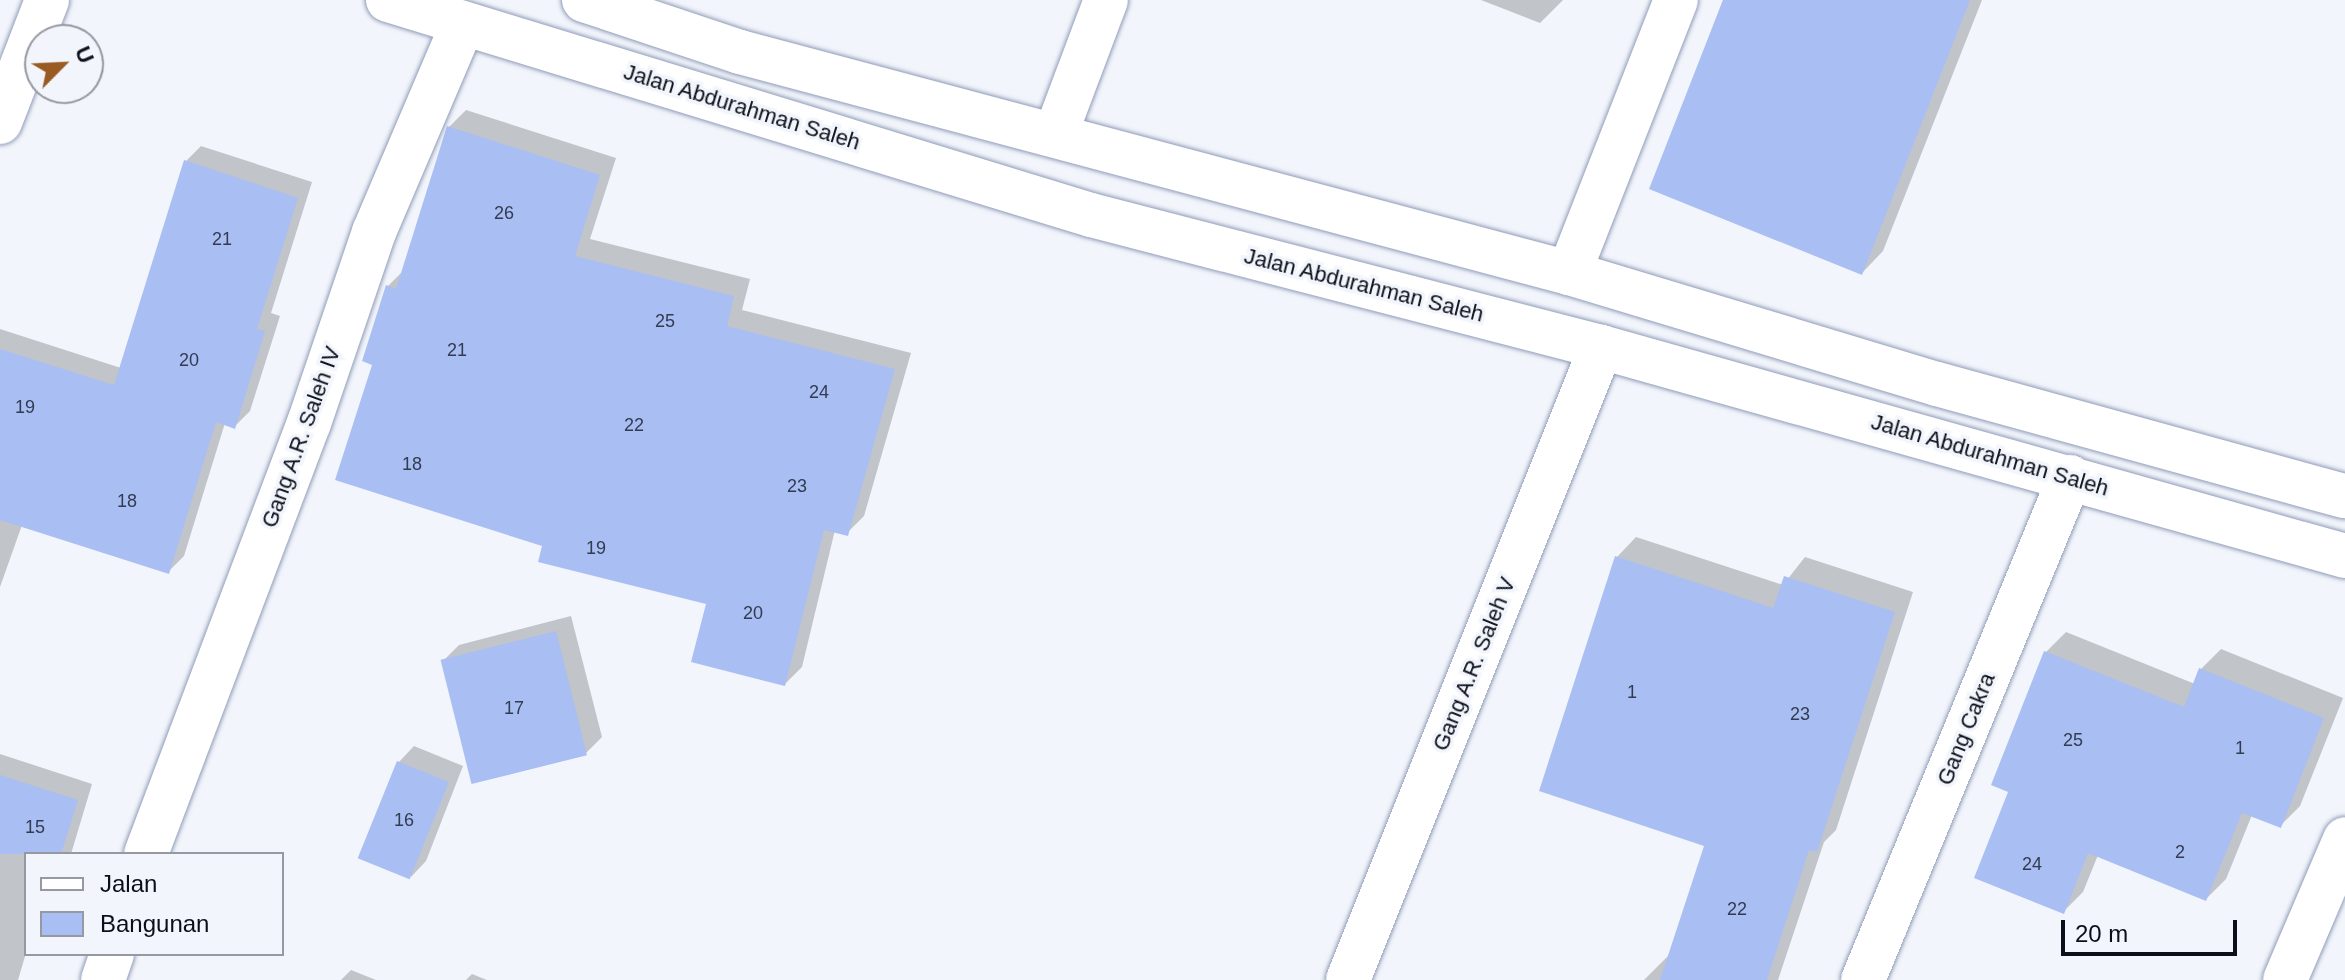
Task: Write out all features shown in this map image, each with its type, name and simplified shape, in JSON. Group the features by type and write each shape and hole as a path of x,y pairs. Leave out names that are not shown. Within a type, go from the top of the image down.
{"street":[{"path":"0,122 47,0"},
{"name":"Jalan Abdurahman Saleh","path":"388,0 1091,215 1601,347 2345,556"},
{"path":"584,0 631,7 740,52 1056,133 1569,273 1937,384 2345,496"},
{"path":"1056,133 1106,0"},
{"path":"1569,273 1676,0"},
{"name":"Gang A.R. Saleh IV","path":"147,852 309,423 374,232 463,23"},
{"path":"723,100 740,52"},
{"name":"Gang A.R. Saleh V","path":"1348,980 1601,347"},
{"name":"Gang Cakra","path":"1863,980 2070,477"},
{"path":"2285,980 2345,839"},
{"path":"103,980 111,956"}],"building":[{"path":"1723,0 1970,0 1862,275 1649,189"},
{"path":"447,126 600,175 575,256 734,296 727,326 895,369 848,536 824,530 785,686 691,662 706,604 538,562 542,546 335,480 372,365 362,361 386,285 396,289"},
{"path":"184,160 298,198 257,329 265,331 235,429 216,422 169,574 0,520 0,349 114,385"},
{"path":"1615,556 1773,608 1784,576 1895,612 1817,852 1809,850 1767,980 1660,980 1704,846 1539,791"},
{"path":"556,631 587,755 472,784 441,660"},
{"path":"2044,651 2184,707 2199,668 2324,718 2281,828 2242,813 2206,901 2088,853 2064,914 1974,878 2008,792 1991,785"},
{"path":"397,761 449,782 410,879 358,858"},
{"path":"0,775 78,800 62,852 0,854"}]}
